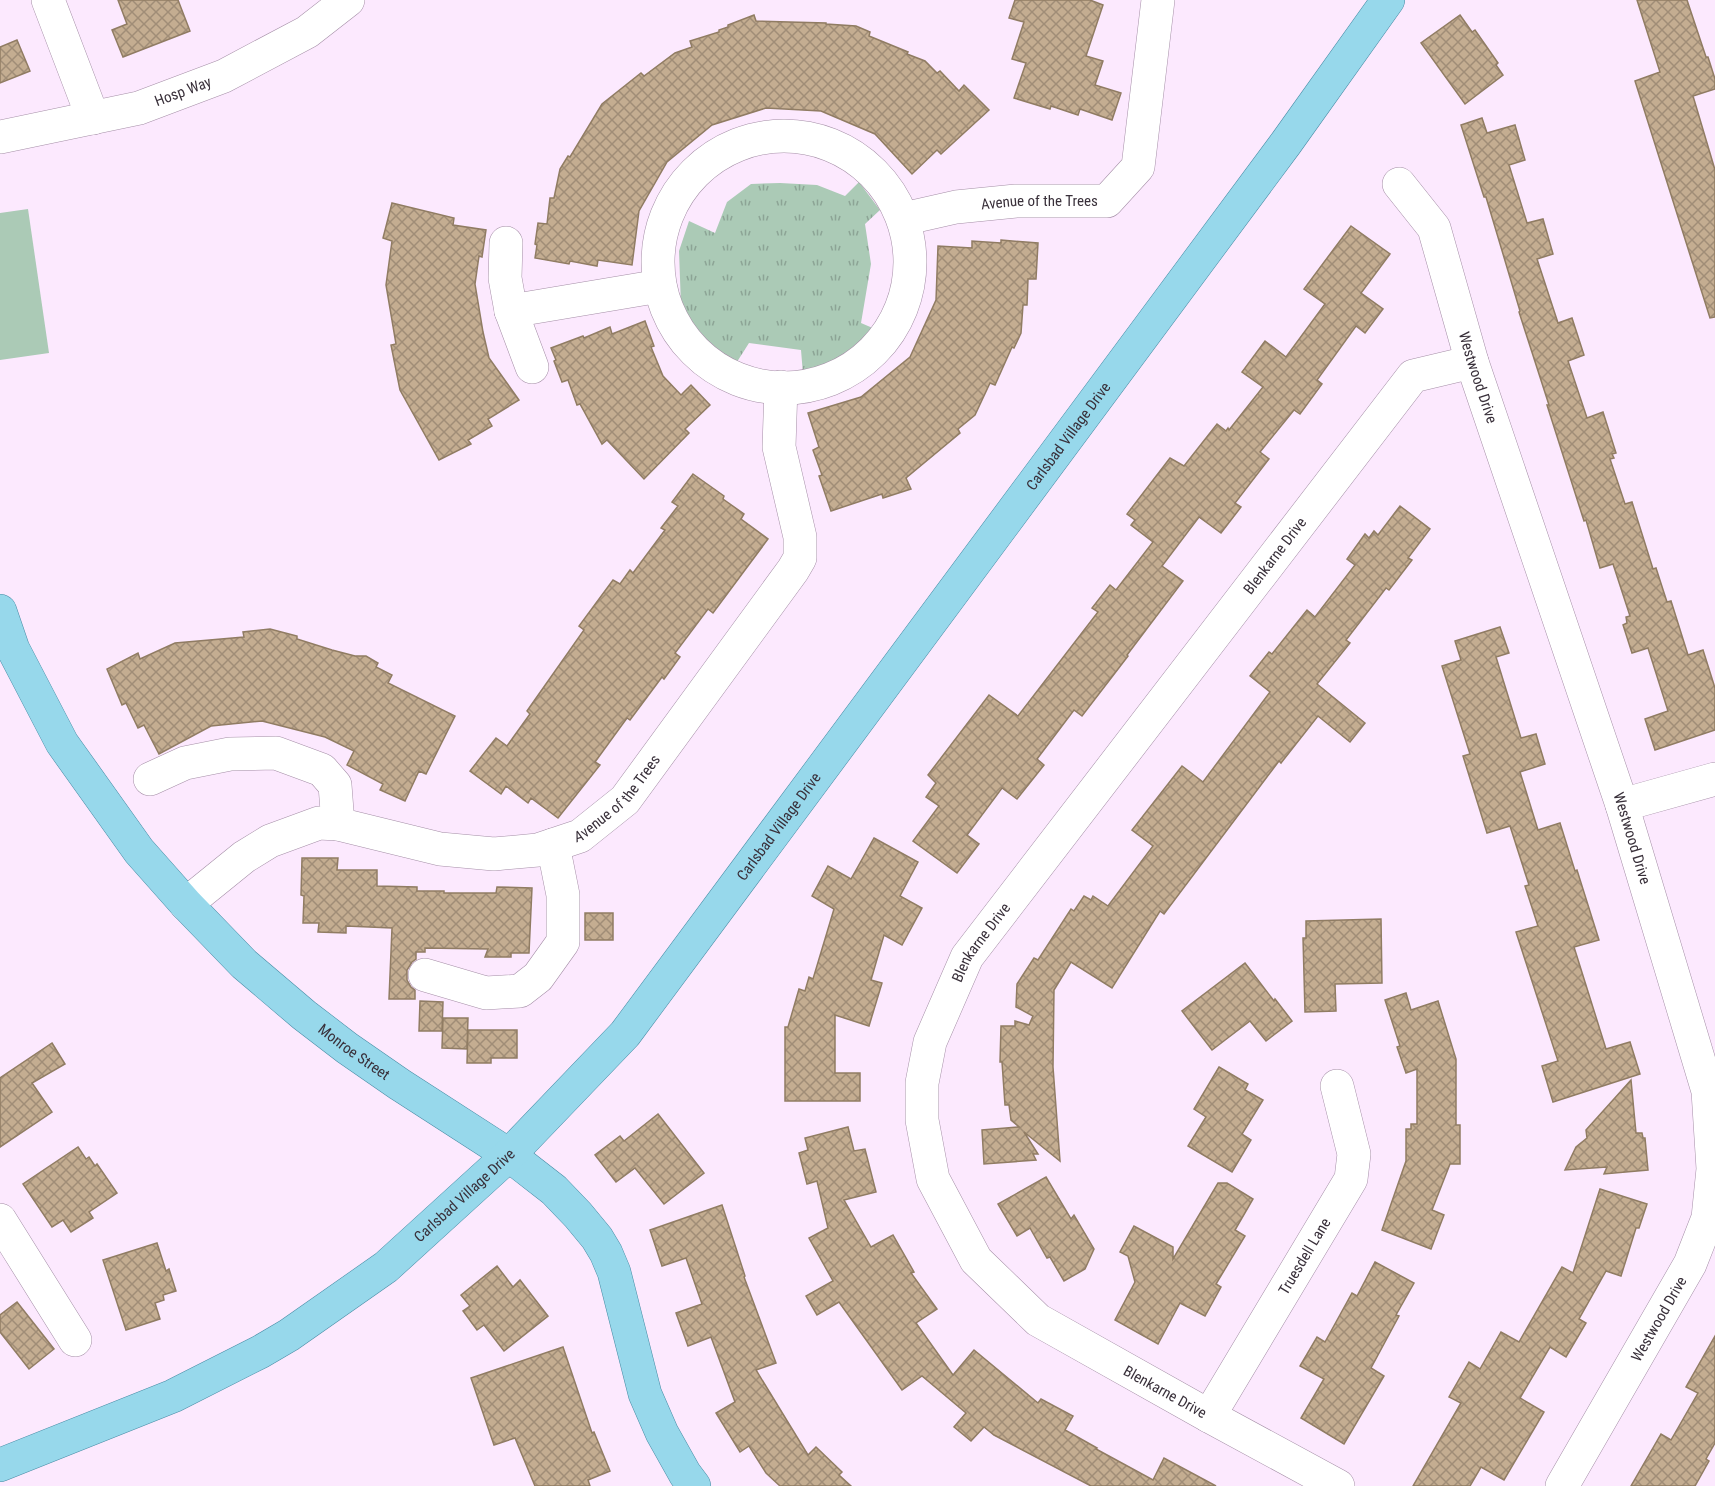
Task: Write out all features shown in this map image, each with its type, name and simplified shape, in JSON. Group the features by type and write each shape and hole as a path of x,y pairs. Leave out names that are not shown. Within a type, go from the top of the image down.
{"main road":[{"name":"Carlsbad Village Drive","path":"0,1465 173,1396 289,1335 386,1267 509,1155 625,1034 1286,143 1388,0"},
{"name":"Monroe Street","path":"0,611 13,649 62,742 139,851 186,904 244,964 304,1016 399,1084 509,1155 554,1190 578,1215 606,1253 614,1272 645,1394 662,1433 694,1486"}],"street":[{"path":"48,0 93,118"},
{"name":"Hosp Way","path":"0,137 139,108 224,76 307,32 348,0"},
{"name":"Avenue of the Trees","path":"903,219 956,207 1016,201 1107,201 1138,167 1158,0"},
{"path":"772,136 805,137 838,147 869,168 889,190 903,219 910,245 911,266 908,290 902,310 886,337 867,357 840,375 813,384 790,388 751,384 721,371 700,356 679,333 666,306 660,286 658,263 661,234 669,211 679,191 694,174 711,159 734,146 772,136"},
{"name":"Westwood Drive","path":"1398,184 1434,228 1472,362 1622,805 1707,1091 1713,1169 1707,1218 1690,1264 1562,1486"},
{"path":"506,243 505,278 512,311 532,367"},
{"path":"512,311 660,286"},
{"name":"Blenkarne Drive","path":"1338,1486 1038,1320 976,1260 933,1179 922,1120 922,1083 930,1042 967,957 1413,376 1472,362"},
{"name":"Avenue of the Trees","path":"186,904 244,858 270,841 319,823 338,824 440,849 494,854 538,849 580,836 625,800 800,558 800,537 779,447 780,387"},
{"path":"150,779 184,763 230,754 276,753 321,770 334,785 338,824"},
{"path":"1622,805 1715,779"},
{"path":"424,975 486,993 520,991 538,977 563,942 563,895 553,845"},
{"name":"Truesdell Lane","path":"1209,1416 1352,1179 1354,1154 1337,1086"},
{"path":"0,1220 75,1340"}],"green space":[{"path":"859,182 880,210 865,224 871,264 861,323 875,329 863,348 827,369 803,374 801,350 749,343 735,365 703,345 681,306 679,251 689,221 715,233 727,202 751,184 817,185 845,196"},
{"path":"28,209 49,353 0,360 0,213"}],"building":[{"path":"118,0 178,0 190,31 123,57 112,30 127,24"},
{"path":"1015,0 1090,0 1103,5 1086,56 1103,61 1095,85 1121,93 1112,120 1080,109 1078,115 1014,98 1026,63 1012,59 1024,22 1009,18"},
{"path":"1637,0 1687,0 1715,79 1715,89 1693,96 1715,170 1715,317 1710,318 1635,81 1660,72"},
{"path":"754,15 756,21 856,26 870,32 869,36 925,61 937,73 940,71 959,91 964,85 989,110 941,154 937,150 912,174 875,134 821,111 766,108 712,125 667,162 639,211 632,265 598,260 597,266 570,261 569,264 535,258 538,223 547,224 550,198 554,198 560,169 568,156 570,157 602,104 641,73 644,76 675,53 692,47 690,41 719,32 728,25"},
{"path":"1460,15 1472,32 1475,30 1498,63 1496,65 1503,75 1465,104 1421,43"},
{"path":"17,40 30,71 0,83 0,47"},
{"path":"1482,118 1487,133 1515,125 1525,160 1509,165 1527,223 1543,219 1553,254 1537,259 1558,323 1572,318 1584,355 1568,361 1587,418 1603,412 1616,453 1612,454 1614,458 1610,459 1625,504 1632,502 1653,569 1656,568 1667,602 1671,601 1688,655 1703,650 1715,688 1715,730 1655,750 1645,719 1668,711 1648,648 1632,653 1623,625 1627,623 1626,617 1630,616 1613,564 1600,568 1547,405 1549,405 1486,197 1484,197 1461,125"},
{"path":"392,203 454,218 453,225 486,230 475,284 483,332 489,358 519,400 488,419 492,426 468,440 471,444 439,460 400,390 391,345 396,344 386,285 392,241 383,238"},
{"path":"1351,226 1390,254 1361,293 1383,309 1365,333 1356,326 1317,380 1322,384 1300,414 1294,410 1260,452 1269,459 1235,503 1241,507 1221,533 1199,517 1162,566 1183,581 1082,716 1074,710 1037,759 1044,765 1017,799 1002,788 967,835 979,844 957,873 913,841 939,806 926,797 936,783 928,775 989,695 1018,716 1098,612 1092,608 1110,585 1116,590 1153,542 1131,525 1135,520 1127,514 1170,458 1184,466 1217,424 1226,431 1228,428 1229,430 1263,387 1242,372 1265,341 1286,357 1325,304 1304,289"},
{"path":"1001,240 1038,243 1036,279 1028,279 1027,305 1023,305 1021,333 995,385 990,383 975,415 958,429 960,433 906,478 911,489 883,498 882,494 831,511 819,476 822,475 813,450 819,447 808,413 861,397 910,357 936,300 938,246 972,248 972,241 1001,243"},
{"path":"645,321 654,346 651,347 663,376 681,395 691,385 710,405 685,429 689,433 644,479 607,440 602,444 580,404 577,405 568,380 562,382 551,348 610,327 612,334"},
{"path":"693,474 724,496 723,499 744,514 741,519 768,539 713,613 708,609 675,653 680,657 630,720 627,718 595,762 600,765 558,818 531,798 528,803 506,786 501,794 470,771 496,738 507,746 530,714 527,711 584,630 579,626 613,580 620,584 630,570 633,573 665,530 661,528 678,506 672,502"},
{"path":"1400,506 1430,529 1408,558 1412,560 1389,590 1386,588 1346,640 1350,643 1317,684 1365,723 1350,742 1318,716 1281,763 1279,761 1164,914 1160,911 1112,988 1071,962 1054,990 1053,1067 1060,1161 1024,1132 1038,1154 1033,1154 1036,1160 984,1164 982,1130 1019,1127 1011,1120 1009,1105 1005,1105 1002,1062 1000,1062 1001,1026 1015,1026 1015,1021 1029,1025 1033,1016 1016,1007 1017,984 1034,958 1038,960 1071,909 1074,911 1084,896 1091,900 1093,896 1108,906 1153,846 1132,830 1182,766 1203,782 1270,692 1250,676 1269,652 1272,654 1307,610 1315,617 1355,565 1347,559 1365,534 1369,538 1374,531 1378,535"},
{"path":"1500,627 1509,653 1496,657 1521,738 1536,734 1545,764 1520,772 1538,830 1560,823 1599,940 1574,947 1606,1049 1630,1042 1640,1074 1553,1102 1542,1066 1558,1061 1516,932 1538,926 1525,886 1529,885 1510,826 1487,833 1463,756 1470,754 1442,666 1461,660 1455,641"},
{"path":"270,629 297,636 297,639 332,650 355,656 366,656 378,663 376,667 392,675 388,683 455,716 426,774 419,771 405,801 380,790 383,784 347,765 354,751 325,737 262,721 211,726 159,754 144,725 138,728 126,703 122,705 107,669 138,653 140,659 175,643 244,637 243,632"},
{"path":"874,838 918,862 900,896 922,908 902,945 884,935 871,980 882,983 869,1026 835,1015 835,1073 860,1073 860,1101 785,1101 785,1027 788,1027 799,989 805,991 809,977 813,979 834,909 812,896 828,866 851,879"},
{"path":"302,858 338,858 337,870 377,870 377,886 417,887 417,891 444,891 444,893 496,893 497,887 532,888 529,953 511,953 511,957 485,957 488,949 425,948 425,952 416,952 416,959 407,970 407,980 415,990 415,999 389,999 392,928 346,926 346,933 318,932 319,923 303,923"},
{"path":"585,913 613,913 613,940 585,940"},
{"path":"1381,919 1382,983 1335,984 1336,1011 1305,1012 1303,938 1306,938 1306,921"},
{"path":"1245,963 1292,1021 1266,1041 1250,1021 1212,1050 1182,1011"},
{"path":"1406,993 1411,1010 1438,1001 1456,1059 1456,1125 1460,1125 1460,1164 1450,1164 1432,1210 1444,1215 1431,1249 1382,1230 1406,1161 1406,1129 1411,1129 1411,1124 1417,1124 1417,1069 1406,1073 1385,1000"},
{"path":"420,1001 443,1002 442,1031 419,1031"},
{"path":"443,1018 468,1018 467,1049 442,1048"},
{"path":"468,1030 517,1030 517,1058 491,1058 491,1063 467,1063"},
{"path":"52,1043 65,1064 32,1083 52,1112 0,1147 0,1078"},
{"path":"1219,1067 1248,1084 1245,1090 1263,1100 1242,1134 1251,1140 1232,1172 1188,1146 1206,1117 1194,1109"},
{"path":"1631,1080 1636,1133 1642,1133 1645,1138 1648,1170 1604,1174 1607,1167 1565,1170 1576,1147 1587,1138 1586,1130"},
{"path":"658,1114 704,1173 664,1204 635,1168 616,1182 595,1155 620,1136 624,1141"},
{"path":"848,1127 854,1151 865,1149 876,1192 844,1200 871,1247 893,1235 914,1272 911,1273 937,1309 916,1323 953,1375 974,1350 1038,1403 1041,1399 1073,1416 1065,1430 1096,1449 1153,1480 1164,1458 1216,1486 1091,1486 994,1435 984,1427 971,1441 954,1427 966,1413 922,1376 902,1390 839,1302 817,1315 806,1296 833,1281 809,1238 828,1228 817,1181 807,1184 799,1153 808,1150 805,1138"},
{"path":"78,1147 86,1159 89,1157 95,1166 97,1164 117,1193 89,1212 93,1218 71,1232 63,1220 52,1227 23,1184"},
{"path":"1046,1177 1071,1219 1074,1215 1094,1249 1085,1269 1064,1281 1050,1257 1047,1258 1030,1228 1017,1236 998,1204"},
{"path":"1218,1183 1227,1183 1253,1199 1235,1230 1245,1236 1216,1284 1221,1287 1205,1316 1180,1303 1158,1344 1115,1320 1135,1282 1128,1256 1120,1252 1134,1226 1173,1247 1173,1259"},
{"path":"1600,1189 1647,1204 1639,1228 1636,1228 1621,1276 1606,1271 1579,1319 1586,1323 1566,1357 1550,1347 1520,1398 1544,1412 1504,1480 1481,1467 1470,1486 1413,1486 1461,1403 1449,1397 1469,1362 1480,1369 1501,1332 1519,1342 1562,1267 1573,1273"},
{"path":"722,1205 744,1277 776,1363 756,1370 808,1455 816,1447 842,1472 839,1475 851,1486 780,1486 766,1473 749,1446 740,1452 716,1413 735,1402 711,1337 688,1346 676,1313 702,1304 686,1258 662,1266 650,1230"},
{"path":"157,1243 166,1271 169,1269 176,1291 163,1295 164,1300 155,1303 160,1319 126,1330 103,1260"},
{"path":"1375,1262 1414,1283 1371,1368 1384,1376 1344,1444 1301,1418 1324,1379 1300,1366 1317,1337 1325,1342 1352,1293 1357,1296"},
{"path":"497,1266 513,1287 520,1280 548,1316 504,1351 484,1325 477,1330 463,1311 470,1306 461,1295"},
{"path":"17,1302 54,1349 29,1369 0,1332 0,1315"},
{"path":"1715,1336 1715,1443 1706,1459 1709,1461 1695,1486 1631,1486 1661,1434 1671,1440 1698,1393 1686,1387"},
{"path":"563,1347 592,1433 594,1432 610,1471 588,1480 590,1486 535,1486 515,1438 494,1445 471,1378"}]}
